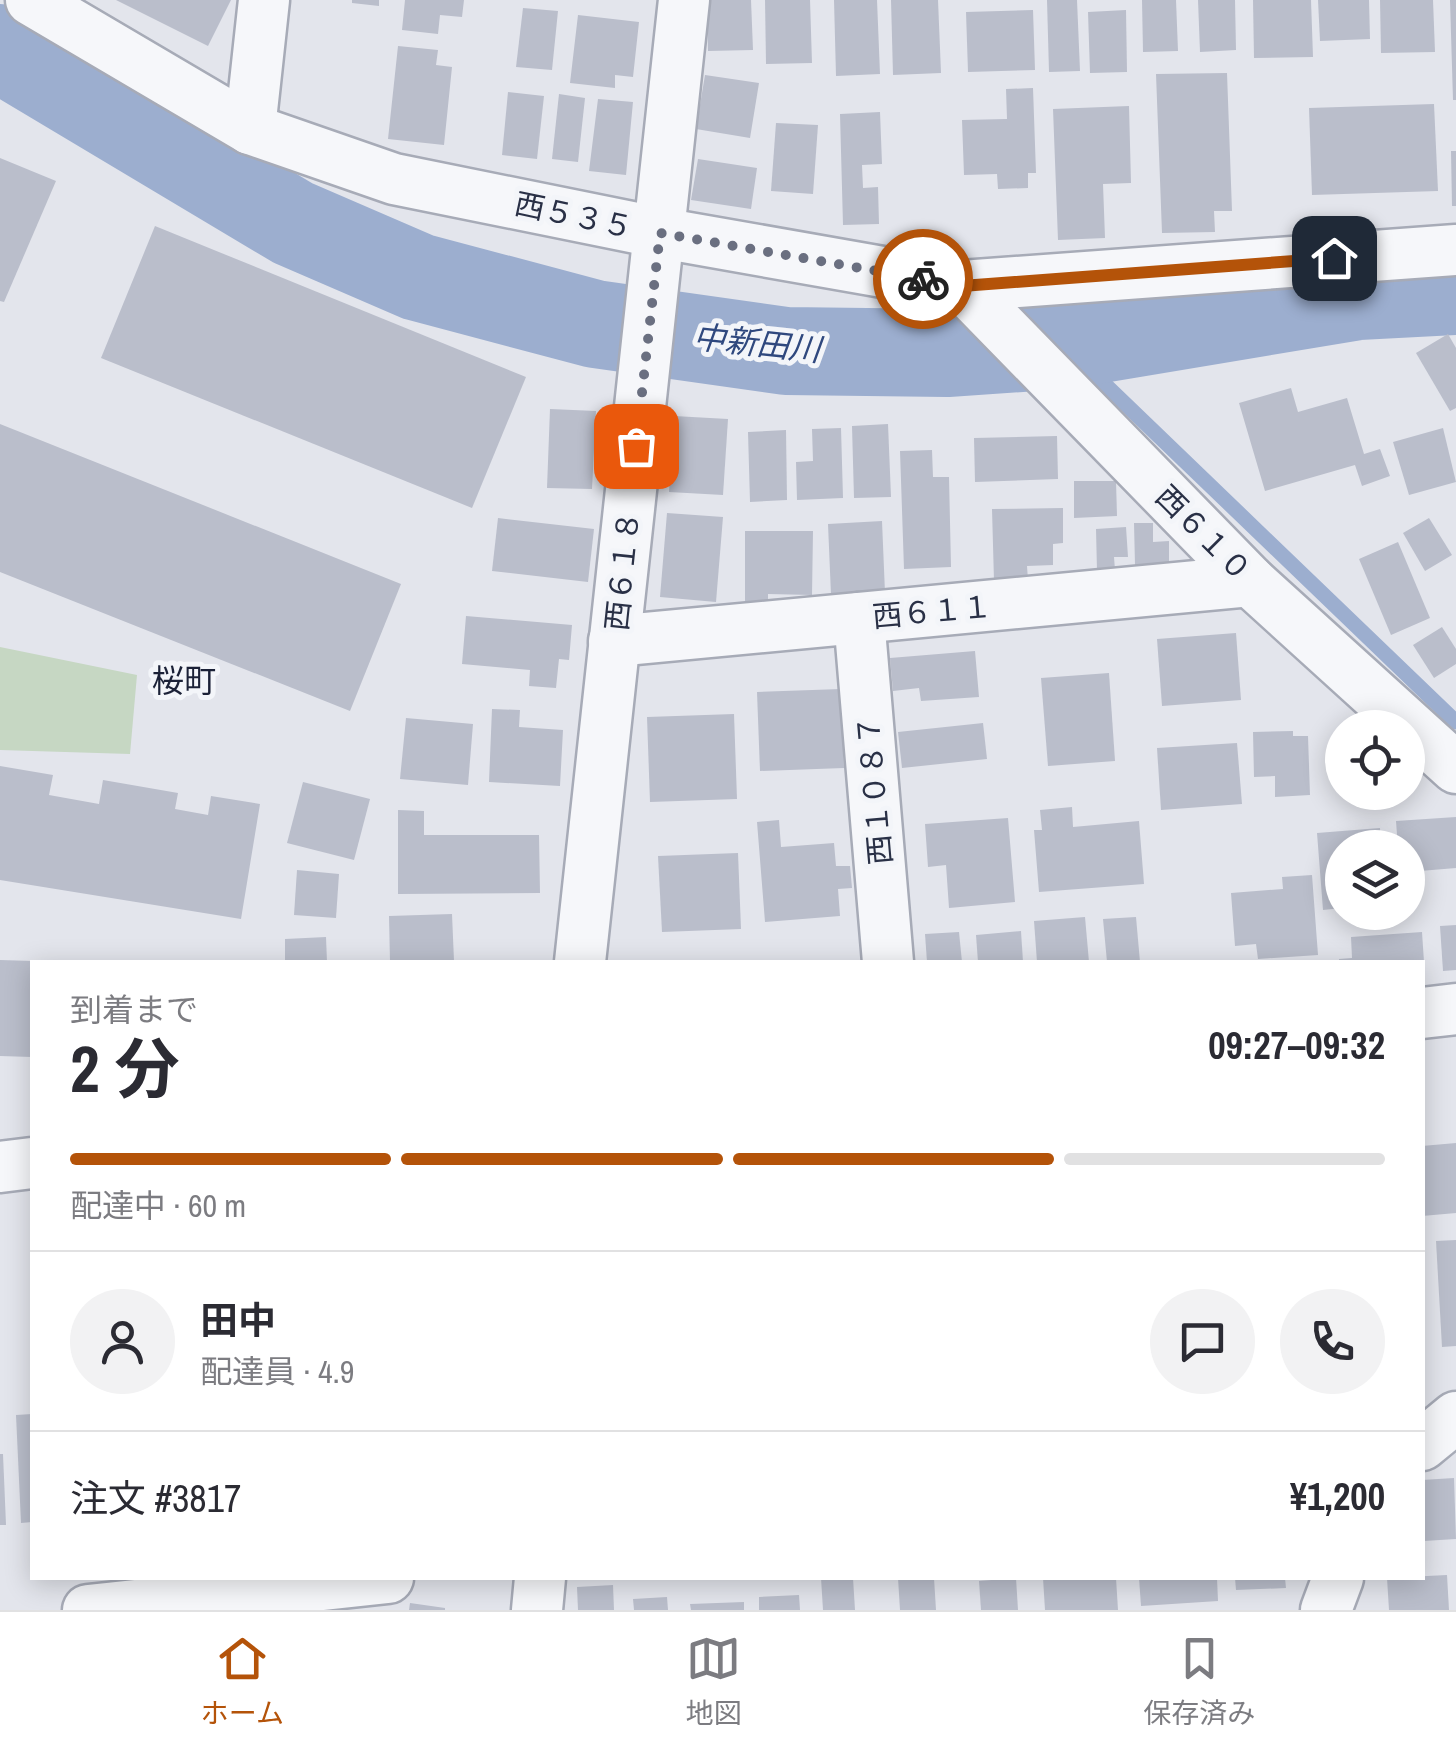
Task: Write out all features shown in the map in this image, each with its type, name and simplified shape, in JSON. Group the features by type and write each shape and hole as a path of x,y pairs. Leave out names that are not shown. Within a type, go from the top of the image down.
{"street":[{"name":"西５３５","path":"31,0 250,129 394,179 660,233 962,286 1452,256"},
{"path":"250,129 264,0"},
{"name":"西６１８","path":"580,960 684,0"},
{"name":"西６１０","path":"962,286 1250,581 1456,768"},
{"name":"西６１１","path":"614,641 1250,581"},
{"name":"西１０８７","path":"859,618 888,960"},
{"path":"1425,1012 1456,1009"},
{"path":"0,1167 30,1163"},
{"path":"1425,1442 1456,1418"},
{"path":"88,1610 369,1580"},
{"path":"538,1610 540,1580"},
{"path":"1326,1610 1337,1580"}],"green space":[{"path":"0,647 137,675 130,754 0,750"}],"building":[{"path":"116,0 231,0 208,46"},
{"path":"379,0 379,6 352,3"},
{"path":"405,0 464,0 462,17 440,15 438,34 402,30"},
{"path":"707,0 751,0 753,50 708,51"},
{"path":"765,0 810,0 812,63 766,64"},
{"path":"834,0 877,0 880,74 836,76"},
{"path":"891,0 938,0 941,73 893,75"},
{"path":"1047,0 1077,0 1080,71 1049,72"},
{"path":"1142,0 1176,0 1178,51 1143,52"},
{"path":"1198,0 1235,0 1236,50 1200,52"},
{"path":"1253,0 1311,0 1313,57 1254,58"},
{"path":"1318,0 1369,0 1370,39 1320,41"},
{"path":"1380,0 1433,0 1435,52 1381,53"},
{"path":"1450,0 1456,0 1456,100 1453,100"},
{"path":"523,8 558,11 552,70 516,67"},
{"path":"1033,10 1035,70 968,72 966,12"},
{"path":"1126,10 1127,72 1090,73 1088,12"},
{"path":"578,15 639,22 633,77 615,75 615,88 570,83"},
{"path":"398,46 438,50 436,65 452,67 444,145 388,139"},
{"path":"1227,73 1232,211 1214,211 1215,232 1162,233 1156,74"},
{"path":"705,75 759,83 750,138 696,129"},
{"path":"1033,88 1036,173 1028,173 1028,188 998,189 997,174 964,175 962,120 1007,119 1006,89"},
{"path":"508,92 544,96 537,159 502,155"},
{"path":"559,94 585,98 578,162 552,159"},
{"path":"598,99 633,102 626,175 589,171"},
{"path":"1434,104 1438,191 1312,195 1309,108"},
{"path":"1129,106 1131,183 1103,184 1105,238 1058,240 1053,109"},
{"path":"880,112 882,164 862,165 863,188 878,187 879,224 843,225 840,114"},
{"path":"776,123 818,125 813,194 771,191"},
{"path":"1451,151 1456,151 1456,206 1452,206"},
{"path":"0,158 56,181 4,302 0,301"},
{"path":"698,159 757,168 751,209 691,200"},
{"path":"155,226 526,377 472,508 101,358"},
{"path":"1448,334 1456,348 1456,408 1450,411 1416,353"},
{"path":"1291,388 1298,412 1347,398 1364,454 1380,449 1390,476 1362,486 1355,465 1265,491 1239,403"},
{"path":"550,409 596,411 592,489 547,488"},
{"path":"674,416 728,419 723,495 669,492"},
{"path":"0,424 401,584 350,711 0,572"},
{"path":"888,424 891,497 854,498 852,426"},
{"path":"841,428 843,498 797,500 796,462 813,461 812,429"},
{"path":"1443,428 1456,482 1409,495 1393,442"},
{"path":"786,430 787,500 750,502 748,432"},
{"path":"1057,436 1058,479 975,482 974,438"},
{"path":"932,450 933,477 949,477 951,567 904,569 900,451"},
{"path":"1074,481 1116,481 1117,516 1074,518"},
{"path":"1063,508 1063,543 1053,544 1053,565 1027,566 1028,580 994,581 992,509"},
{"path":"667,513 723,517 716,602 660,597"},
{"path":"498,518 594,529 588,582 492,571"},
{"path":"1429,518 1452,555 1425,571 1403,533"},
{"path":"882,521 885,593 831,595 828,524"},
{"path":"1134,523 1153,523 1153,542 1169,541 1169,564 1135,565"},
{"path":"1126,527 1128,557 1114,557 1115,570 1097,571 1096,529"},
{"path":"745,531 813,531 812,595 768,594 768,607 745,606"},
{"path":"1398,542 1430,618 1391,635 1359,559"},
{"path":"466,616 572,625 569,660 559,659 556,688 529,686 530,670 462,664"},
{"path":"1442,627 1456,649 1456,664 1434,678 1413,645"},
{"path":"1236,633 1241,700 1162,706 1157,639"},
{"path":"975,651 979,697 921,701 919,688 893,691 890,658"},
{"path":"1109,673 1115,761 1048,766 1041,678"},
{"path":"841,689 844,768 760,771 757,692"},
{"path":"492,709 520,710 519,727 563,730 560,786 489,782"},
{"path":"734,714 737,799 650,802 647,717"},
{"path":"406,718 473,724 468,785 400,779"},
{"path":"983,723 987,759 902,768 898,732"},
{"path":"1293,731 1293,736 1308,736 1310,795 1275,797 1275,776 1254,777 1253,732"},
{"path":"1237,743 1242,804 1161,810 1157,748"},
{"path":"0,766 53,775 49,795 99,804 103,780 178,793 175,809 208,815 211,796 260,804 241,919 0,880"},
{"path":"303,782 370,799 354,860 287,843"},
{"path":"1072,807 1073,827 1139,821 1144,884 1039,892 1034,830 1042,830 1040,810"},
{"path":"398,810 424,811 424,835 539,835 540,893 398,894"},
{"path":"1456,817 1456,868 1425,871 1425,830 1397,830 1396,821"},
{"path":"1008,818 1015,902 949,908 946,865 928,867 925,824"},
{"path":"779,820 781,847 834,843 836,866 850,866 852,888 838,889 840,916 765,922 757,822"},
{"path":"1325,832 1323,910 1317,833"},
{"path":"738,853 741,929 662,932 658,856"},
{"path":"297,870 339,874 336,918 294,915"},
{"path":"1312,875 1318,955 1258,959 1256,944 1235,946 1231,893 1283,889 1282,877"},
{"path":"452,914 454,960 390,960 389,916"},
{"path":"1085,917 1089,960 1037,960 1034,921"},
{"path":"1136,917 1140,960 1107,960 1103,919"},
{"path":"1456,925 1456,970 1443,971 1440,926"},
{"path":"1021,931 1023,960 978,960 976,935"},
{"path":"959,932 962,960 927,960 925,934"},
{"path":"1422,932 1424,960 1339,960 1352,958 1351,937"},
{"path":"326,937 327,960 285,960 285,939"},
{"path":"0,960 30,961 30,1057 0,1056"},
{"path":"1456,1143 1456,1213 1425,1216 1425,1146"},
{"path":"1456,1240 1456,1346 1442,1347 1436,1241"},
{"path":"30,1414 30,1522 21,1523 16,1415"},
{"path":"3,1454 6,1525 0,1525"},
{"path":"1454,1478 1456,1539 1425,1541 1425,1480"},
{"path":"1447,1575 1449,1610 1389,1610 1387,1580 1425,1580 1425,1576"},
{"path":"821,1580 853,1580 855,1610 823,1610"},
{"path":"898,1580 934,1580 936,1610 900,1610"},
{"path":"1016,1580 1018,1610 981,1610 979,1581"},
{"path":"1043,1580 1116,1580 1118,1610 1045,1610"},
{"path":"1139,1580 1217,1580 1218,1601 1141,1606"},
{"path":"1235,1580 1285,1580 1286,1588 1236,1590"},
{"path":"613,1585 614,1610 578,1610 577,1587"},
{"path":"799,1595 800,1610 759,1610 759,1597"},
{"path":"667,1597 668,1610 634,1610 633,1599"},
{"path":"744,1602 744,1610 691,1610 690,1604"},
{"path":"410,1603 445,1608 445,1610 409,1610"}],"waterway":[{"name":"中新田川","path":"0,48 293,223 418,277 595,324 786,351 947,353 1064,345 1358,296 1456,291"},
{"path":"1064,345 1456,722"}],"way so far":[{"path":"636,446 660,233 923,279"}],"district":[{"name":"桜町","path":"184,680"}],"route":[{"path":"923,279 962,286 1334,258"}]}
